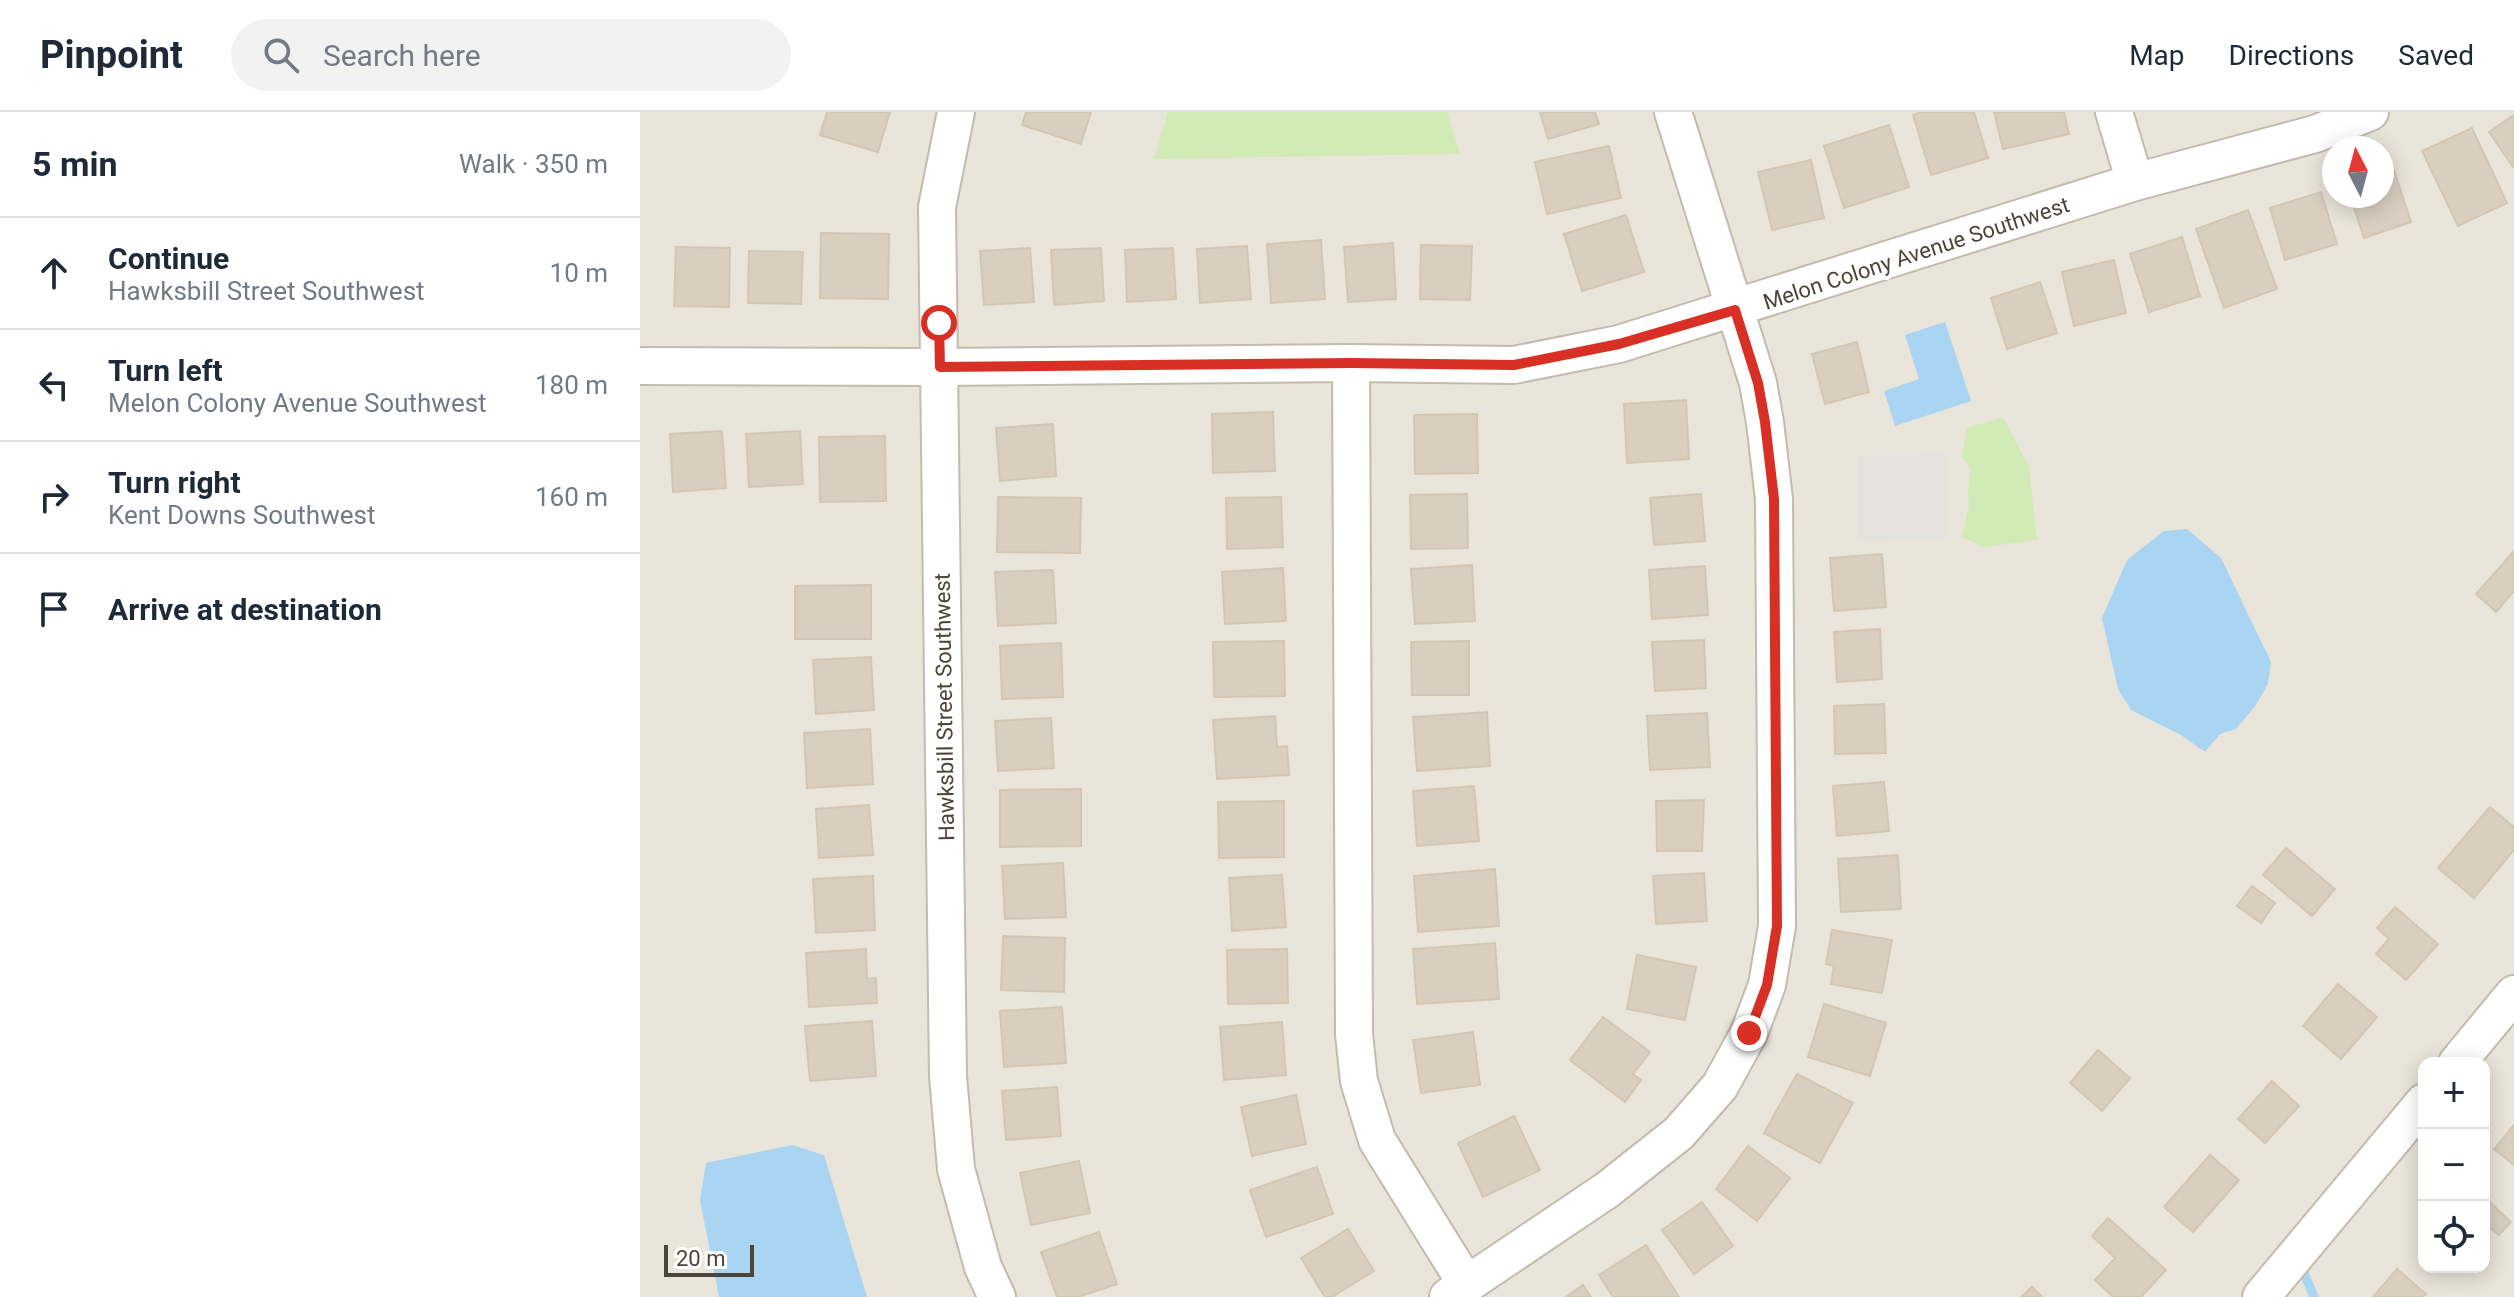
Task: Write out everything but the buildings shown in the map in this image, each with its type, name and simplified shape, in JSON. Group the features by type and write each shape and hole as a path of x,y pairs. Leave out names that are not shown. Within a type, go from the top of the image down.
{"street":[{"name":"Hawksbill Street Southwest","path":"956,112 937,207 948,1076 956,1169 983,1267 997,1297"},
{"path":"1351,363 1354,1034 1359,1081 1377,1140 1457,1291 1607,1190 1679,1133 1720,1086 1749,1033 1767,985 1777,926 1774,499 1758,383 1673,112"},
{"path":"2114,112 2135,182"},
{"name":"Melon Colony Avenue Southwest","path":"640,366 1514,365 1619,344 1735,310 2135,182 2315,134 2370,112"},
{"path":"2462,1057 2514,994"},
{"path":"2261,1297 2418,1109"}],"shaded area":[{"path":"640,112 2514,112 2514,1297 640,1297"},
{"path":"1947,454 1948,540 1858,541 1858,455"}],"green space":[{"path":"1168,112 1447,112 1460,154 1154,159"},
{"path":"2003,417 2029,467 2037,540 1984,547 1962,537 1969,506 1971,468 1962,457 1967,428"}],"water":[{"path":"1945,322 1971,401 1895,426 1884,391 1919,379 1905,335"},
{"path":"2187,529 2221,558 2271,662 2268,684 2256,705 2236,729 2220,734 2205,752 2181,735 2131,710 2118,689 2102,618 2127,560 2164,531"},
{"path":"792,1145 824,1155 867,1297 719,1297 700,1200 706,1163"}],"waterway":[{"path":"2304,1273 2314,1297"}],"route":[{"path":"939,323 940,367 1351,363 1514,365 1619,344 1735,310 1758,383 1774,499 1777,926 1767,985 1749,1033"}]}
